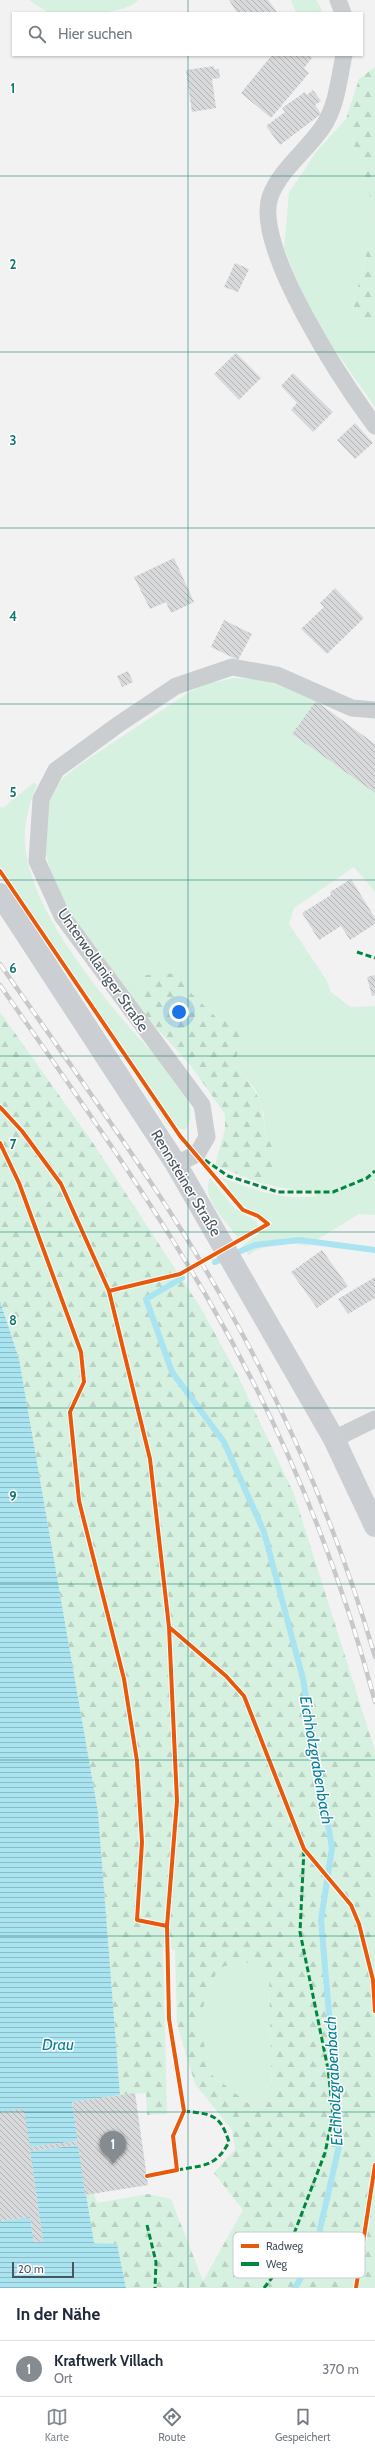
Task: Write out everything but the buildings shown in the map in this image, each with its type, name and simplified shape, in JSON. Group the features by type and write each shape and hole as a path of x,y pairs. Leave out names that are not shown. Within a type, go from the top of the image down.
{"main road":[{"name":"Rennsteiner Straße","path":"0,894 176,1164 245,1280 334,1439 375,1526"}],"street":[{"path":"338,0 343,12"},
{"path":"344,56 332,108 325,124 279,182 270,197 267,214 278,256 302,314 375,426"},
{"name":"Unterwollaniger Straße","path":"176,1164 197,1154 207,1137 202,1105 62,916 37,861 41,799 56,770 119,724 176,686 232,667 278,675 352,708 375,710"},
{"path":"334,1439 375,1419"}],"green space":[{"path":"29,0 138,0 132,5 104,12 49,12"},
{"path":"291,0 316,0 322,10 321,12 296,12"},
{"path":"375,67 375,212 346,119 359,79"},
{"path":"346,119 375,212 375,221 353,305 375,337 375,407 312,317 284,248 289,193 316,152"},
{"path":"375,221 375,337 353,305"},
{"path":"234,678 265,680 316,701 292,734 375,793 375,892 354,867 294,908 289,924 327,981 331,992 350,1007 375,1006 375,1215 359,1214 307,1246 285,1243 277,1244 262,1248 249,1255 242,1246 273,1223 248,1209 238,1200 221,1177 267,1193 291,1197 316,1196 313,1190 294,1190 260,1183 274,1168 265,1135 264,1114 256,1090 234,1065 233,1022 218,1019 192,994 181,973 141,1015 80,932 52,877 42,839 46,807 62,779 82,763 191,691 206,684"},
{"path":"33,783 37,784 26,820 25,848 33,881 43,904 56,928 87,975 136,1035 176,1079 185,1093 190,1107 190,1116 185,1130 168,1126 0,870 0,807 3,808"},
{"path":"181,973 192,994 218,1019 233,1022 242,1040 234,1065 249,1082 258,1097 263,1113 265,1135 271,1141 274,1168 260,1183 215,1165 225,1129 225,1114 191,1066 151,1022 141,1015 141,984 146,975"},
{"path":"0,1012 93,1143 202,1310 238,1376 294,1494 375,1751 375,2288 126,2288 117,2244 94,2244 85,2195 94,2193 97,2203 148,2194 171,2199 203,2281 243,2210 214,2173 235,2149 232,2130 195,2084 177,2024 175,1950 163,1947 167,2114 147,2115 146,2093 120,2095 98,1812 19,1359 0,1301","holes":["244,1961 269,1976 272,2099 258,2111 212,2075 198,2020 218,1968"]},
{"path":"210,1178 234,1208 257,1222 258,1226 238,1238 216,1210 212,1202 208,1186"},
{"path":"244,1961 269,1976 272,2099 258,2111 212,2075 198,2020 218,1967"}],"water":[{"name":"Drau","path":"0,1301 19,1359 98,1812 120,2095 72,2102 78,2141 30,2147 0,2112"},
{"path":"78,2145 94,2243 117,2244 126,2288 0,2288 0,2221 30,2217 34,2242 43,2241 30,2151"}],"waterway":[{"name":"Eichholzgrabenbach","path":"215,1262 255,1245 299,1240 375,1250"},
{"name":"Eichholzgrabenbach","path":"182,1278 146,1299 172,1372 224,1442 264,1532 303,1679 332,1848 321,1920 340,2142 319,2232"},
{"name":"Eichholzgrabenbach","path":"295,2288 301,2278"}],"railway":[{"path":"0,964 134,1157 166,1206 227,1306 273,1394 307,1467 337,1542 375,1657"},
{"path":"0,985 159,1218 184,1258 235,1347 260,1395 305,1495 344,1597 375,1702"}],"marked path":[{"path":"357,952 375,958"},
{"path":"205,1160 228,1176 278,1192 333,1192 367,1178 375,1171"},
{"path":"295,2232 325,2153 333,2115 328,2069 300,1932 304,1849"},
{"path":"177,2170 208,2164 219,2157 229,2142 222,2126 214,2117 202,2113 184,2111"},
{"path":"147,2225 156,2262 155,2288"},
{"path":"264,2288 272,2278"}],"cycle path":[{"path":"0,871 180,1136 243,1210 258,1216 268,1224 180,1274 109,1291"},
{"path":"0,1107 22,1131 61,1184 109,1291 150,1459 169,1627 177,1801 167,1926 169,2019 184,2111 173,2136 177,2170 147,2176"},
{"path":"0,1143 19,1183 81,1352 84,1382 70,1412 79,1501 124,1679 137,1761 142,1842 137,1920 167,1926"},
{"path":"169,1627 226,1676 244,1696 304,1849 351,1905 359,1924 373,1980 375,2011"},
{"path":"365,2232 375,2165"},
{"path":"356,2288 358,2278"}],"place":[{"name":"Kraftwerk Villach","path":"113,2164"}]}
